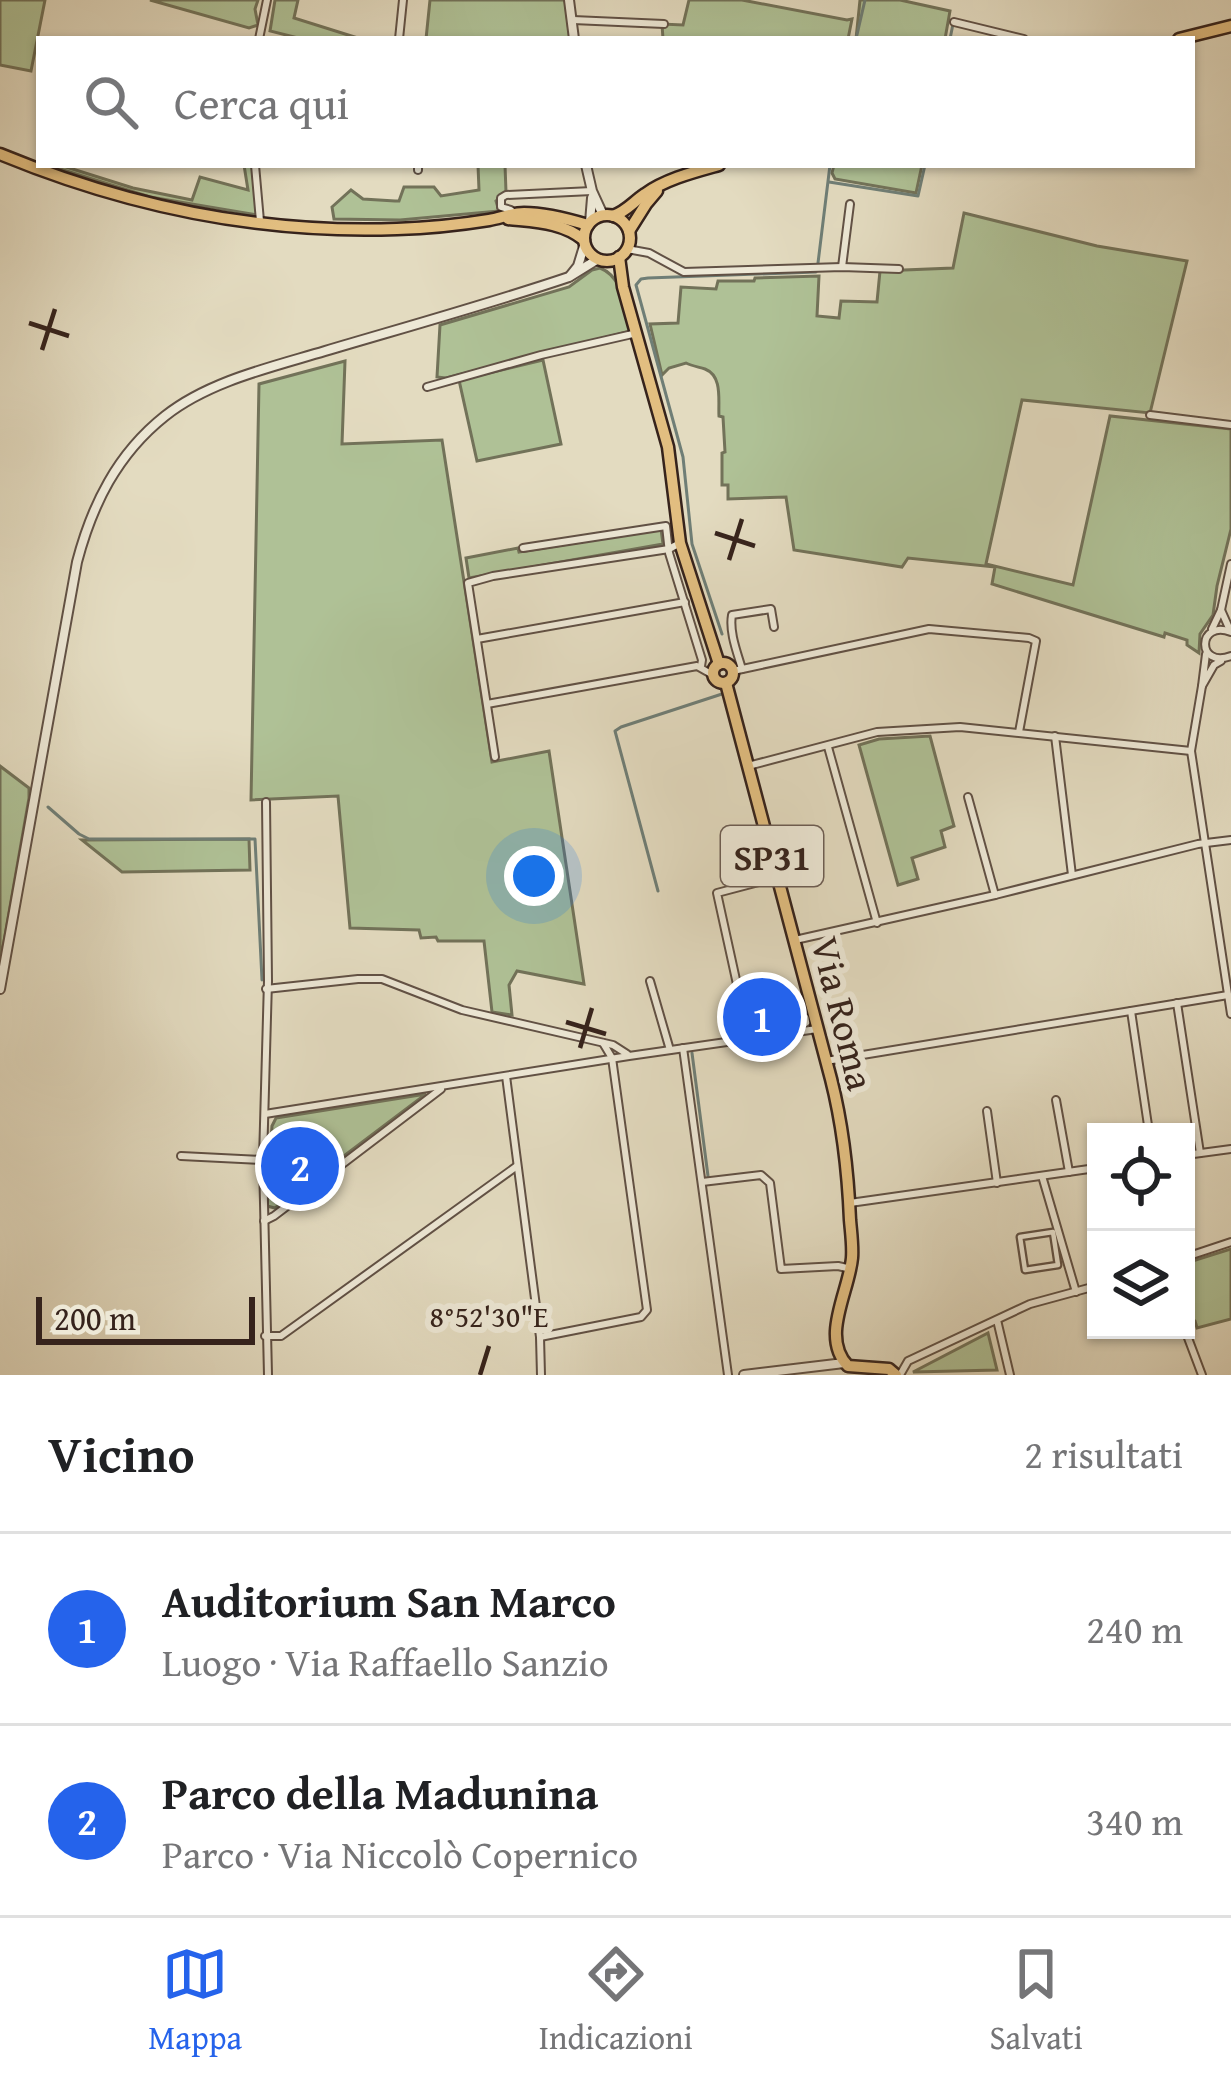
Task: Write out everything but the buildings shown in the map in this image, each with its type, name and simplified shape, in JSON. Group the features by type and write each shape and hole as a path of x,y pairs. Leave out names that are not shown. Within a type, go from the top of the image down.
{"main road":[{"path":"1191,36 1231,26"},
{"path":"0,154 36,167"},
{"path":"38,168 145,203 260,225 398,229 505,218 571,230 592,255 614,271 623,286 668,447 678,517 675,546 716,681 726,683 738,670 726,664 716,669"},
{"path":"505,218 526,213 589,223 622,212 663,184 709,168"},
{"path":"623,286 629,231 663,184"},
{"path":"608,215 620,219 629,231"},
{"path":"584,242 589,223"},
{"path":"600,259 623,253"},
{"name":"Via Roma","path":"726,683 842,1125 852,1256 836,1326 844,1363"},
{"path":"844,1363 894,1373"}],"street":[{"path":"260,36 267,0"},
{"path":"399,36 403,0"},
{"path":"569,0 574,36"},
{"path":"573,20 664,24"},
{"path":"954,22 1012,36"},
{"path":"254,168 260,225"},
{"path":"587,168 592,190 589,223"},
{"path":"592,190 608,215"},
{"path":"560,218 537,209 504,210 501,198 592,190"},
{"path":"842,267 850,204"},
{"path":"569,277 578,266 584,242"},
{"path":"623,253 638,249 684,272 899,269"},
{"path":"0,989 77,562 107,484 137,442 166,415 204,393 260,371 569,277 600,259"},
{"path":"427,387 637,333"},
{"path":"1150,416 1231,424"},
{"path":"523,548 666,526 675,546 701,666"},
{"path":"495,757 468,584 675,546"},
{"path":"1231,564 1221,610 1205,641 1191,751 1231,1014"},
{"path":"477,639 685,602"},
{"path":"774,627 771,609 733,615 738,670 928,629 1036,641 1018,732"},
{"path":"1221,610 1231,631"},
{"path":"1210,633 1218,628 1231,631"},
{"path":"1206,650 1211,657 1229,659"},
{"path":"1202,686 1214,665 1229,659"},
{"path":"487,704 701,666 716,669"},
{"path":"748,766 877,732 959,727 1191,751"},
{"path":"1055,735 1072,875"},
{"path":"828,745 877,922"},
{"path":"968,797 995,895"},
{"path":"266,802 263,1221 268,1375"},
{"path":"795,940 1231,840"},
{"path":"749,1039 717,893 778,877"},
{"path":"266,989 382,979 462,1010 622,1048 629,1056"},
{"path":"650,981 670,1050"},
{"path":"826,1061 1228,995"},
{"path":"1177,1002 1200,1153"},
{"path":"747,1006 776,1006 776,1016 806,1017 801,1027 799,1020 776,1020 776,1027 759,1026 759,1034 747,1006"},
{"path":"1130,1010 1148,1123"},
{"path":"265,1114 817,1029"},
{"path":"540,1336 646,1313 611,1058 603,1043"},
{"path":"683,1048 728,1375"},
{"path":"506,1076 541,1375"},
{"path":"263,1221 444,1087"},
{"path":"1056,1100 1069,1172"},
{"path":"988,1111 997,1183"},
{"path":"1195,1154 1231,1149"},
{"path":"181,1156 263,1160"},
{"path":"266,1336 281,1336 517,1166"},
{"path":"850,1203 1087,1169"},
{"path":"702,1182 755,1175 766,1178 782,1269 850,1269"},
{"path":"1042,1176 1076,1292"},
{"path":"1053,1232 1058,1265 1025,1270 1020,1237 1053,1232"},
{"path":"1195,1254 1231,1242"},
{"path":"894,1373 908,1361 1030,1304 1087,1289"},
{"path":"997,1320 1010,1375"},
{"path":"1188,1339 1202,1375"},
{"path":"744,1375 844,1363"}],"green space":[{"path":"0,0 45,0 31,71 0,65"},
{"path":"150,0 258,0 258,25 249,28"},
{"path":"275,0 298,0 294,18 351,36 290,36 270,31"},
{"path":"430,0 565,0 570,36 426,36"},
{"path":"689,0 742,0 852,19 849,36 663,36 662,24 683,25"},
{"path":"860,0 900,0 950,11 946,36 856,36"},
{"path":"57,168 192,200 200,177 248,190 244,168 252,168 257,215 150,197"},
{"path":"478,168 505,168 506,192 496,201 499,211 400,220 334,219 332,207 351,190 363,199 399,201 404,187 434,187 441,196 479,190"},
{"path":"833,168 921,168 916,193 835,179"},
{"path":"964,213 1097,246 1187,261 1150,413 1022,400 986,564 1073,585 1110,416 1231,429 1231,529 1213,615 1200,634 1199,653 1187,640 992,584 995,567 908,558 902,567 794,550 786,497 728,499 728,485 722,485 723,417 719,416 715,377 686,363 662,375 650,324 678,323 681,287 716,289 718,281 755,278 819,276 817,316 839,318 841,301 877,302 880,271 953,268"},
{"path":"600,268 619,286 631,331 437,377 440,325 569,287"},
{"path":"543,360 561,444 477,461 459,380"},
{"path":"345,361 342,444 442,440 492,762 549,751 584,984 517,971 509,985 512,1015 492,1012 484,941 438,941 421,938 419,930 350,928 338,796 251,800 259,384"},
{"path":"661,529 663,544 469,578 466,558"},
{"path":"930,736 954,826 941,831 945,847 912,858 918,879 898,885 859,745"},
{"path":"0,766 29,788 29,798 0,964"},
{"path":"249,839 250,870 122,872 82,840"},
{"path":"426,1094 275,1208 267,1206 276,1118"},
{"path":"1231,1249 1231,1319 1197,1328 1195,1260"},
{"path":"988,1333 997,1370 913,1372"}],"waterway":[{"path":"857,36 865,0"},
{"path":"951,36 953,24"},
{"path":"818,263 830,168"},
{"path":"829,182 918,196 924,168"},
{"path":"722,634 692,544 683,457 636,285 648,278 816,272"},
{"path":"658,891 615,731 722,694"},
{"path":"48,807 89,839 255,839 262,980"},
{"path":"692,1053 708,1176"}],"place":[{"name":"Auditorium San Marco","path":"762,1017"},
{"name":"Parco della Madunina","path":"300,1166"}]}
